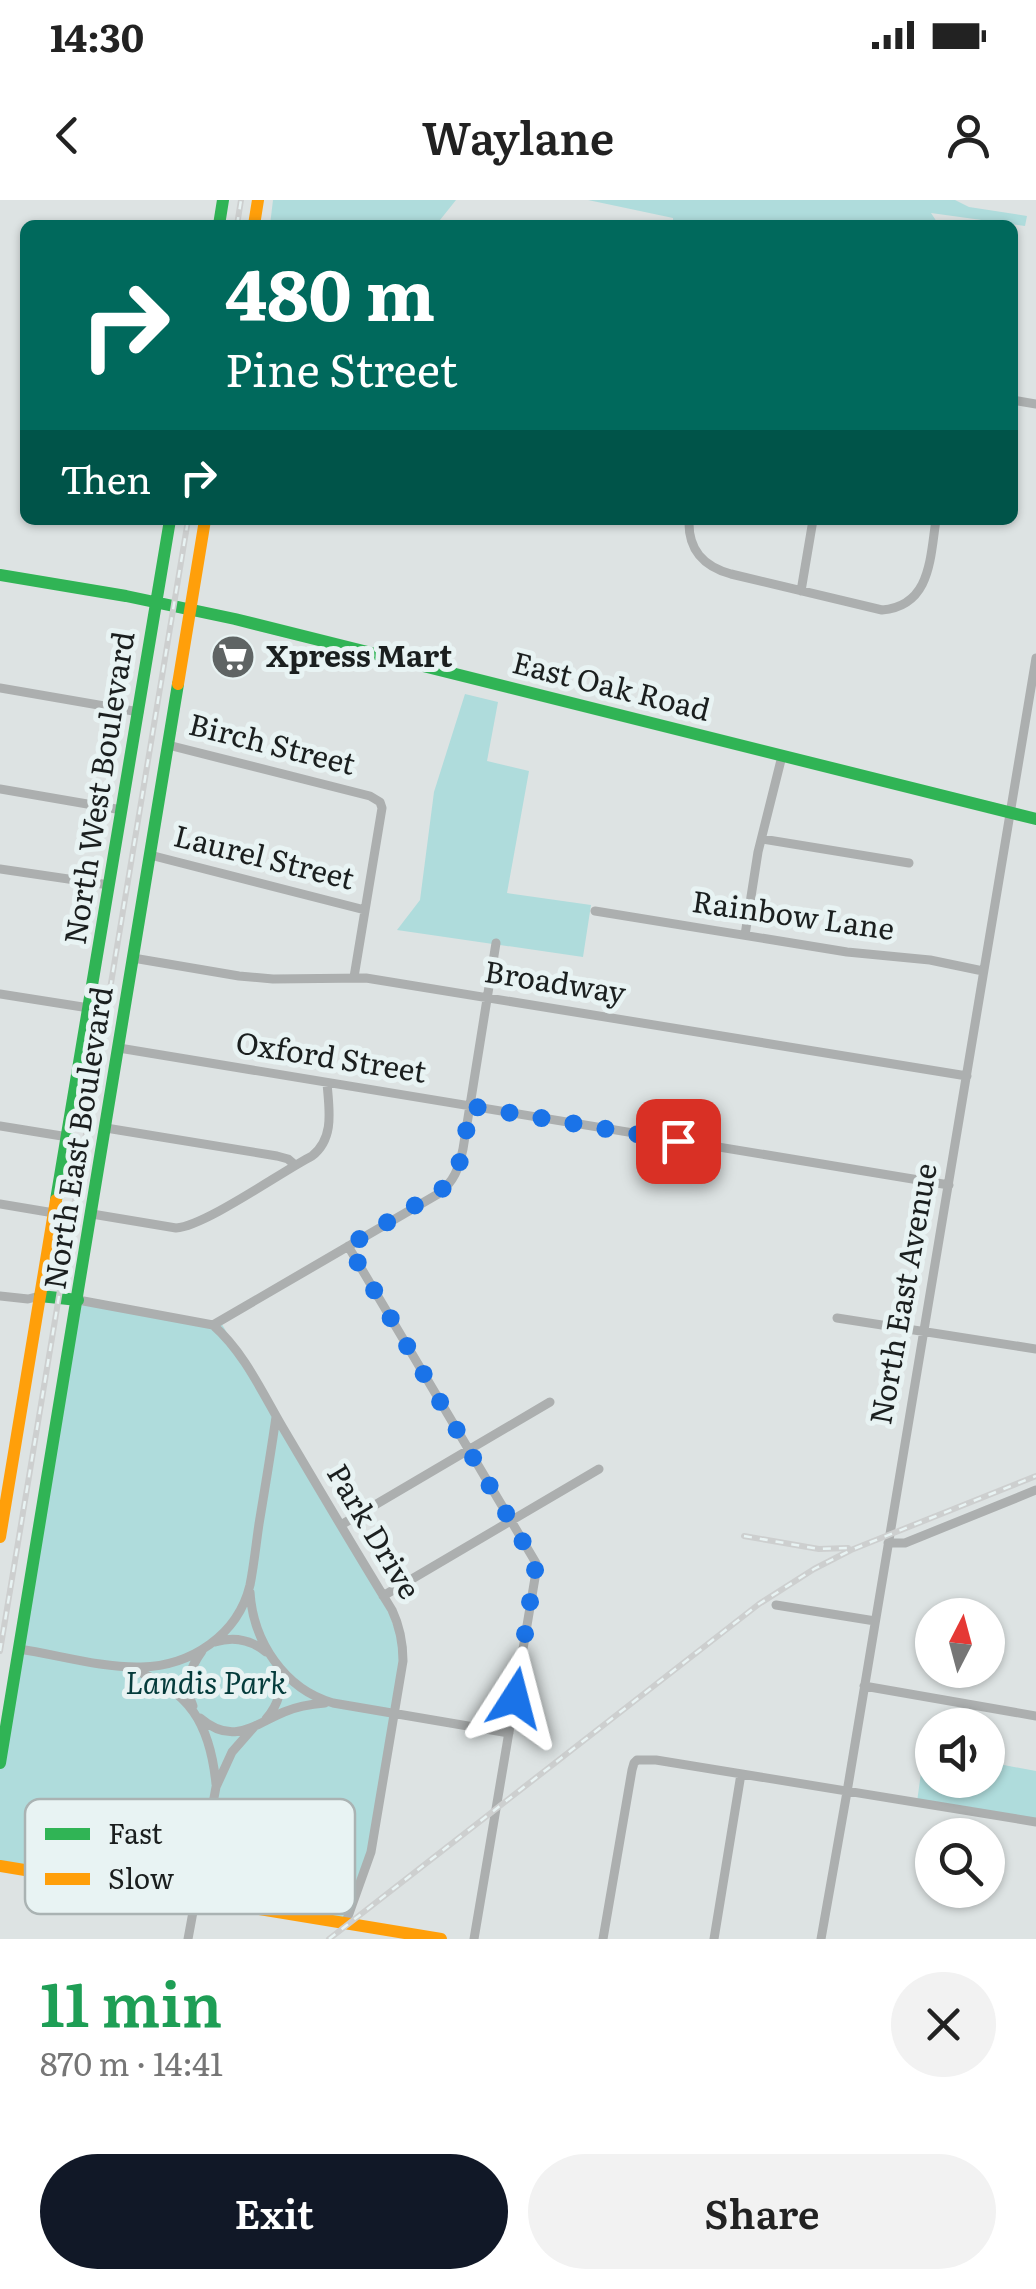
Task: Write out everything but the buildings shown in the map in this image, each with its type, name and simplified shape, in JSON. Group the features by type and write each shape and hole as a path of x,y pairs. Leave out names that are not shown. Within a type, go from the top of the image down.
{"main road":[{"name":"North West Boulevard","path":"0,1536 169,525"},
{"name":"North East Boulevard","path":"0,1763 204,525"},
{"name":"East Oak Road","path":"0,575 174,605 1036,819"},
{"path":"40,1296 78,1300"},
{"path":"0,1866 25,1870"},
{"path":"296,1914 441,1939"}],"street":[{"path":"689,525 694,550 705,563 722,572 882,610 898,607 914,597 924,582 935,525"},
{"path":"801,592 812,525"},
{"name":"North East Avenue","path":"820,1939 1036,658"},
{"path":"0,688 138,712"},
{"name":"Birch Street","path":"168,745 376,798 382,808 365,910"},
{"path":"745,935 782,756"},
{"path":"0,789 122,810"},
{"path":"762,838 909,863"},
{"name":"Laurel Street","path":"150,855 365,910"},
{"path":"0,869 110,886"},
{"path":"354,977 365,910"},
{"name":"Rainbow Lane","path":"596,911 983,970"},
{"path":"78,1300 214,1325 447,1186 460,1162 496,943"},
{"name":"Broadway","path":"134,958 273,979 354,977 966,1076"},
{"path":"0,994 89,1008"},
{"name":"Oxford Street","path":"119,1048 948,1186"},
{"path":"92,1214 170,1228 185,1227 318,1151 326,1138 328,1083"},
{"path":"0,1126 68,1137"},
{"path":"106,1128 277,1156 296,1165"},
{"path":"0,1204 54,1214"},
{"path":"348,1246 534,1560 536,1572 474,1939"},
{"path":"0,1296 40,1296"},
{"path":"837,1318 1036,1349"},
{"name":"Park Drive","path":"214,1325 235,1348 384,1596 402,1638 403,1661 370,1858 355,1898"},
{"path":"341,1525 550,1402"},
{"path":"216,1787 210,1745 188,1695 188,1677 205,1649 231,1624 250,1586 276,1417"},
{"path":"384,1596 599,1470"},
{"path":"888,1543 905,1543 1036,1490"},
{"path":"214,1799 232,1752 267,1719 278,1701 280,1683 275,1663 254,1621 250,1586"},
{"path":"776,1606 874,1622"},
{"path":"19,1649 144,1667 188,1658 216,1642 243,1640 262,1648 298,1686 318,1698 509,1733"},
{"path":"121,1666 163,1683 208,1724 224,1731 255,1727 298,1707 333,1703"},
{"path":"864,1686 1036,1716"},
{"path":"603,1939 635,1761 642,1758 1036,1822"},
{"path":"714,1939 742,1774"},
{"path":"188,1939 192,1914"},
{"name":"Park Drive","path":"346,1922 349,1914"}],"green space":[{"path":"273,200 456,200 440,220 271,220"},
{"path":"588,200 955,200 969,207 1027,216 1025,226 1018,225 1018,220 931,213 936,220 673,218"},
{"path":"465,694 498,702 487,761 529,771 507,893 591,905 583,957 397,930 420,900 434,792"},
{"name":"Landis Park","path":"78,1300 220,1321 383,1596 403,1653 375,1828 355,1893 355,1799 25,1799 25,1870 0,1866 0,1763"},
{"path":"1005,1765 1036,1771 1036,1822 917,1802 918,1798 1005,1798"},
{"name":"Landis Park","path":"297,1914 348,1914 346,1922"}],"railway":[{"path":"238,220 241,200"},
{"path":"0,1651 187,525"},
{"path":"329,1939 759,1604 851,1550 1036,1476"},
{"path":"744,1536 819,1549 848,1548"}],"traffic: fast":[{"path":"220,220 223,200"},
{"path":"56,1200 169,525"},
{"path":"0,575 235,619 1036,819"},
{"path":"0,1763 178,684"},
{"path":"40,1296 78,1300"}],"traffic: slow":[{"path":"255,220 258,200"},
{"path":"178,684 204,525"},
{"path":"0,1537 56,1200"},
{"path":"0,1866 25,1870"},
{"path":"290,1914 441,1939"}],"place":[{"name":"Xpress Mart","path":"233,657"}],"route":[{"path":"515,1698 536,1564 348,1246 447,1186 460,1162 470,1106 678,1141"}]}
